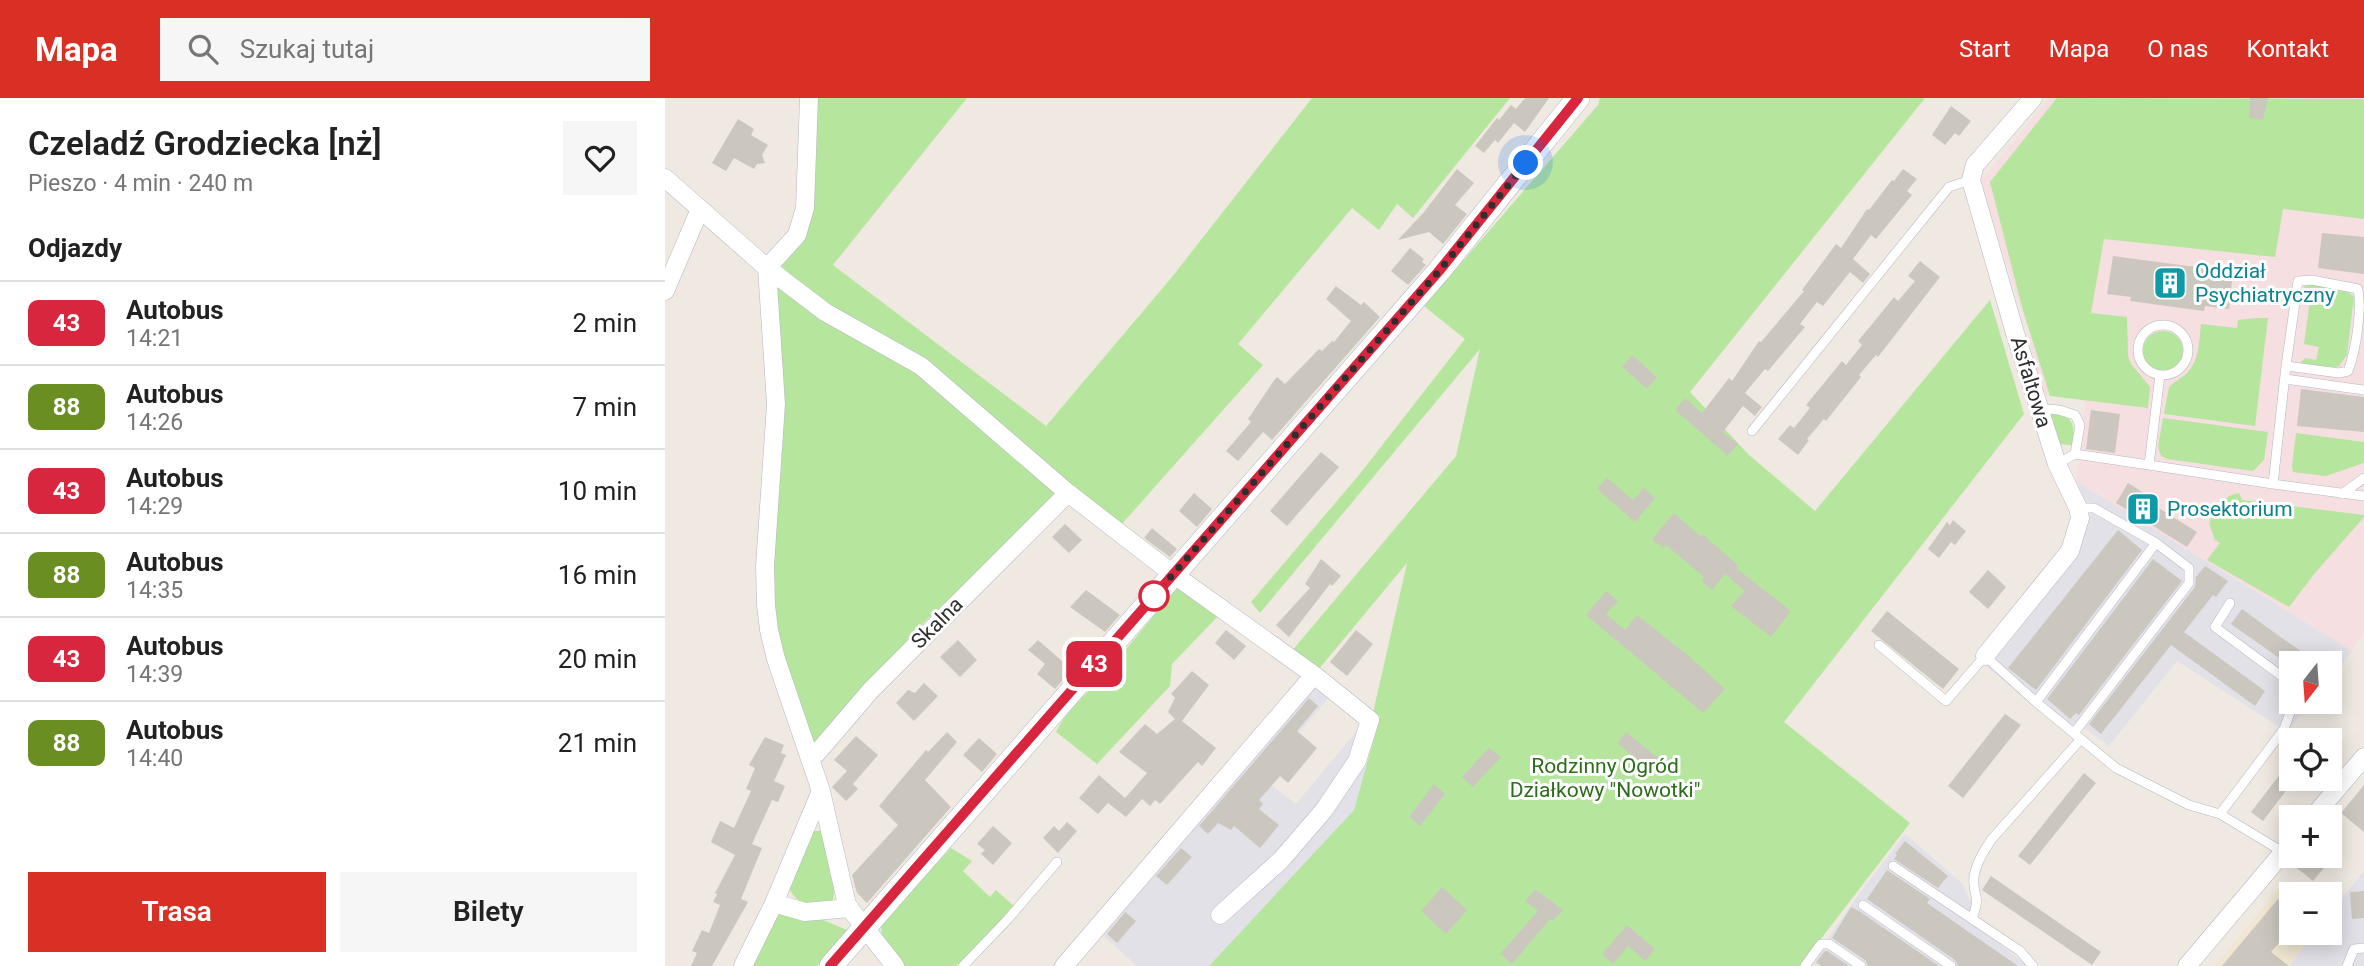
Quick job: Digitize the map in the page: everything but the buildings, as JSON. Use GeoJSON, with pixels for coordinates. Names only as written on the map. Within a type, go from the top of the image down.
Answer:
{"type":"FeatureCollection","features":[{"type":"Feature","properties":{"kind":"street"},"geometry":{"type":"LineString","coordinates":[[809,98],[805,208],[797,235],[767,268],[776,404],[765,566],[766,605],[776,659],[821,791],[847,905],[895,966]]}},
{"type":"Feature","properties":{"kind":"street"},"geometry":{"type":"LineString","coordinates":[[831,966],[1439,271],[1578,98]]}},
{"type":"Feature","properties":{"kind":"street"},"geometry":{"type":"LineString","coordinates":[[1971,180],[1975,165],[2033,98]]}},
{"type":"Feature","properties":{"kind":"street"},"geometry":{"type":"LineString","coordinates":[[665,178],[767,268],[825,312],[921,366],[1068,493],[1173,574],[1314,675],[1370,720],[1357,761],[1324,810],[1281,860],[1220,915]]}},
{"type":"Feature","properties":{"kind":"street","name":"Asfaltowa"},"geometry":{"type":"LineString","coordinates":[[1971,180],[2057,464],[2078,508]]}},
{"type":"Feature","properties":{"kind":"street"},"geometry":{"type":"LineString","coordinates":[[665,291],[700,209]]}},
{"type":"Feature","properties":{"kind":"street","name":"Skalna"},"geometry":{"type":"LineString","coordinates":[[810,755],[817,753],[871,690],[1068,493]]}},
{"type":"Feature","properties":{"kind":"street"},"geometry":{"type":"LineString","coordinates":[[1985,656],[2070,551],[2080,518],[2078,508]]}},
{"type":"Feature","properties":{"kind":"street"},"geometry":{"type":"LineString","coordinates":[[1064,966],[1314,675]]}},
{"type":"Feature","properties":{"kind":"street"},"geometry":{"type":"LineString","coordinates":[[2323,805],[2364,757]]}},
{"type":"Feature","properties":{"kind":"street"},"geometry":{"type":"LineString","coordinates":[[743,966],[774,903],[821,791]]}},
{"type":"Feature","properties":{"kind":"street"},"geometry":{"type":"LineString","coordinates":[[2187,966],[2279,857]]}},
{"type":"Feature","properties":{"kind":"street"},"geometry":{"type":"LineString","coordinates":[[774,903],[805,912],[850,908]]}},
{"type":"Feature","properties":{"kind":"lane"},"geometry":{"type":"LineString","coordinates":[[1752,431],[1949,187],[1971,180]]}},
{"type":"Feature","properties":{"kind":"lane"},"geometry":{"type":"LineString","coordinates":[[2273,484],[2285,366],[2298,281],[2312,280],[2358,289],[2360,300],[2352,361],[2348,371],[2339,373],[2285,366]]}},
{"type":"Feature","properties":{"kind":"lane"},"geometry":{"type":"LineString","coordinates":[[2159,324],[2167,324],[2181,331],[2189,345],[2189,353],[2176,372],[2160,375],[2146,368],[2141,362],[2138,346],[2145,332],[2159,324]]}},
{"type":"Feature","properties":{"kind":"lane"},"geometry":{"type":"LineString","coordinates":[[2149,465],[2160,375]]}},
{"type":"Feature","properties":{"kind":"lane"},"geometry":{"type":"LineString","coordinates":[[2285,379],[2364,390]]}},
{"type":"Feature","properties":{"kind":"lane"},"geometry":{"type":"LineString","coordinates":[[2040,411],[2060,410],[2075,415],[2080,425],[2075,454]]}},
{"type":"Feature","properties":{"kind":"lane"},"geometry":{"type":"LineString","coordinates":[[2057,464],[2075,454],[2364,496]]}},
{"type":"Feature","properties":{"kind":"lane"},"geometry":{"type":"LineString","coordinates":[[2343,494],[2364,478]]}},
{"type":"Feature","properties":{"kind":"lane"},"geometry":{"type":"LineString","coordinates":[[1972,918],[1978,903],[1974,880],[1979,859],[1991,839],[2077,736],[2189,583],[2189,568],[2156,543],[2094,508],[2078,508]]}},
{"type":"Feature","properties":{"kind":"lane"},"geometry":{"type":"LineString","coordinates":[[2036,702],[2156,543]]}},
{"type":"Feature","properties":{"kind":"lane"},"geometry":{"type":"LineString","coordinates":[[2230,603],[2215,627],[2279,674]]}},
{"type":"Feature","properties":{"kind":"lane"},"geometry":{"type":"LineString","coordinates":[[1879,645],[1946,701],[1985,656],[2116,768],[2189,805],[2220,814],[2279,844]]}},
{"type":"Feature","properties":{"kind":"lane"},"geometry":{"type":"LineString","coordinates":[[2220,814],[2284,729],[2290,714]]}},
{"type":"Feature","properties":{"kind":"lane"},"geometry":{"type":"LineString","coordinates":[[963,966],[1057,862]]}},
{"type":"Feature","properties":{"kind":"lane"},"geometry":{"type":"LineString","coordinates":[[1893,866],[2020,951],[2033,966]]}},
{"type":"Feature","properties":{"kind":"lane"},"geometry":{"type":"LineString","coordinates":[[1863,905],[1951,966]]}},
{"type":"Feature","properties":{"kind":"lane"},"geometry":{"type":"LineString","coordinates":[[1805,966],[1821,944],[1829,944],[1861,966]]}},
{"type":"Feature","properties":{"kind":"lane"},"geometry":{"type":"LineString","coordinates":[[2347,966],[2354,948],[2364,948]]}},
{"type":"Feature","properties":{"kind":"shaded area"},"geometry":{"type":"Polygon","coordinates":[[[2049,98],[2364,98],[2364,632],[2352,651],[2076,481],[2086,402],[2064,396],[2045,395],[2038,381],[2029,333],[1980,182],[2049,98]]]}},
{"type":"Feature","properties":{"kind":"shaded area"},"geometry":{"type":"Polygon","coordinates":[[[2076,481],[2352,651],[2342,664],[2342,651],[2279,651],[2279,714],[2301,714],[2290,728],[2281,728],[2177,661],[2109,746],[2086,729],[2067,732],[1975,657],[2065,546],[2073,523],[2076,481]]]}},
{"type":"Feature","properties":{"kind":"shaded area"},"geometry":{"type":"Polygon","coordinates":[[[1314,682],[1331,695],[1261,777],[1296,804],[1364,722],[1377,733],[1354,810],[1209,966],[1137,966],[1100,933],[1314,682]]]}},
{"type":"Feature","properties":{"kind":"shaded area"},"geometry":{"type":"Polygon","coordinates":[[[1905,834],[1962,883],[1985,933],[2028,966],[1809,965],[1905,834]]]}},
{"type":"Feature","properties":{"kind":"shaded area"},"geometry":{"type":"Polygon","coordinates":[[[2364,871],[2364,966],[2289,966],[2306,945],[2342,945],[2342,898],[2364,871]]]}},
{"type":"Feature","properties":{"kind":"shaded area"},"geometry":{"type":"Polygon","coordinates":[[[2279,890],[2279,945],[2306,945],[2289,966],[2215,966],[2279,890]]]}},
{"type":"Feature","properties":{"kind":"green space"},"geometry":{"type":"Polygon","coordinates":[[[814,98],[967,98],[833,265],[1046,426],[1172,277],[1312,98],[1510,98],[1413,218],[1397,204],[1379,230],[1352,208],[1238,344],[1263,365],[1121,525],[951,385],[829,308],[780,265],[803,237],[811,217],[814,98]]]}},
{"type":"Feature","properties":{"kind":"green space","name":"Rodzinny Ogród Działkowy \"Nowotki\""},"geometry":{"type":"Polygon","coordinates":[[[1600,98],[1925,98],[1690,392],[1749,455],[1815,511],[1990,300],[2024,414],[1784,722],[1910,823],[1800,966],[1209,966],[1354,810],[1380,717],[1373,713],[1407,563],[1318,670],[1291,652],[1456,456],[1480,349],[1260,613],[1251,602],[1359,475],[1465,339],[1424,306],[1598,105],[1600,98]]]}},
{"type":"Feature","properties":{"kind":"green space"},"geometry":{"type":"Polygon","coordinates":[[[2057,98],[2364,99],[2364,219],[2283,209],[2275,257],[2104,239],[2091,313],[2127,317],[2128,356],[2131,364],[2150,387],[2148,408],[2050,396],[2022,307],[1990,182],[2057,98]]]}},
{"type":"Feature","properties":{"kind":"green space"},"geometry":{"type":"Polygon","coordinates":[[[777,281],[913,370],[1060,494],[920,626],[863,689],[814,756],[773,623],[777,281]]]}},
{"type":"Feature","properties":{"kind":"green space"},"geometry":{"type":"Polygon","coordinates":[[[2316,284],[2345,289],[2354,297],[2347,355],[2339,366],[2331,368],[2300,363],[2305,358],[2316,360],[2319,347],[2304,344],[2311,292],[2302,290],[2305,286],[2316,284]]]}},
{"type":"Feature","properties":{"kind":"green space"},"geometry":{"type":"Polygon","coordinates":[[[2268,318],[2255,426],[2164,414],[2169,387],[2187,373],[2194,362],[2201,324],[2237,328],[2238,320],[2268,318]]]}},
{"type":"Feature","properties":{"kind":"green space"},"geometry":{"type":"Polygon","coordinates":[[[2163,331],[2177,337],[2183,351],[2177,365],[2163,371],[2149,365],[2143,351],[2149,337],[2163,331]]]}},
{"type":"Feature","properties":{"kind":"green space"},"geometry":{"type":"Polygon","coordinates":[[[2051,414],[2064,416],[2071,422],[2072,445],[2058,444],[2048,418],[2051,414]]]}},
{"type":"Feature","properties":{"kind":"green space"},"geometry":{"type":"Polygon","coordinates":[[[2163,418],[2268,432],[2264,460],[2253,471],[2167,459],[2161,456],[2158,447],[2163,418]]]}},
{"type":"Feature","properties":{"kind":"green space"},"geometry":{"type":"Polygon","coordinates":[[[2296,433],[2364,442],[2364,463],[2326,476],[2293,472],[2296,433]]]}},
{"type":"Feature","properties":{"kind":"green space"},"geometry":{"type":"Polygon","coordinates":[[[2239,493],[2242,500],[2364,517],[2289,607],[2207,560],[2220,543],[2215,540],[2209,523],[2211,518],[2224,500],[2239,493]]]}},
{"type":"Feature","properties":{"kind":"green space"},"geometry":{"type":"Polygon","coordinates":[[[1180,585],[1221,613],[1172,664],[1170,686],[1097,764],[1056,732],[1074,707],[1110,669],[1180,585]]]}},
{"type":"Feature","properties":{"kind":"green space"},"geometry":{"type":"Polygon","coordinates":[[[813,831],[822,831],[835,883],[833,900],[813,905],[802,903],[789,888],[813,831]]]}},
{"type":"Feature","properties":{"kind":"green space"},"geometry":{"type":"Polygon","coordinates":[[[951,848],[972,861],[963,871],[990,897],[996,890],[1015,907],[956,966],[903,966],[882,937],[881,923],[951,848]]]}},
{"type":"Feature","properties":{"kind":"green space"},"geometry":{"type":"Polygon","coordinates":[[[781,911],[816,917],[847,930],[817,966],[748,966],[772,918],[781,911]]]}},
{"type":"Feature","properties":{"kind":"bus line","name":"43"},"geometry":{"type":"LineString","coordinates":[[830,966],[1439,271],[1578,98]]}},
{"type":"Feature","properties":{"kind":"place","name":"Oddział Psychiatryczny"},"geometry":{"type":"Point","coordinates":[2170,283]}},
{"type":"Feature","properties":{"kind":"place","name":"Prosektorium"},"geometry":{"type":"Point","coordinates":[2143,509]}},
{"type":"Feature","properties":{"kind":"route"},"geometry":{"type":"LineString","coordinates":[[1154,596],[1439,271],[1526,163]]}}]}
